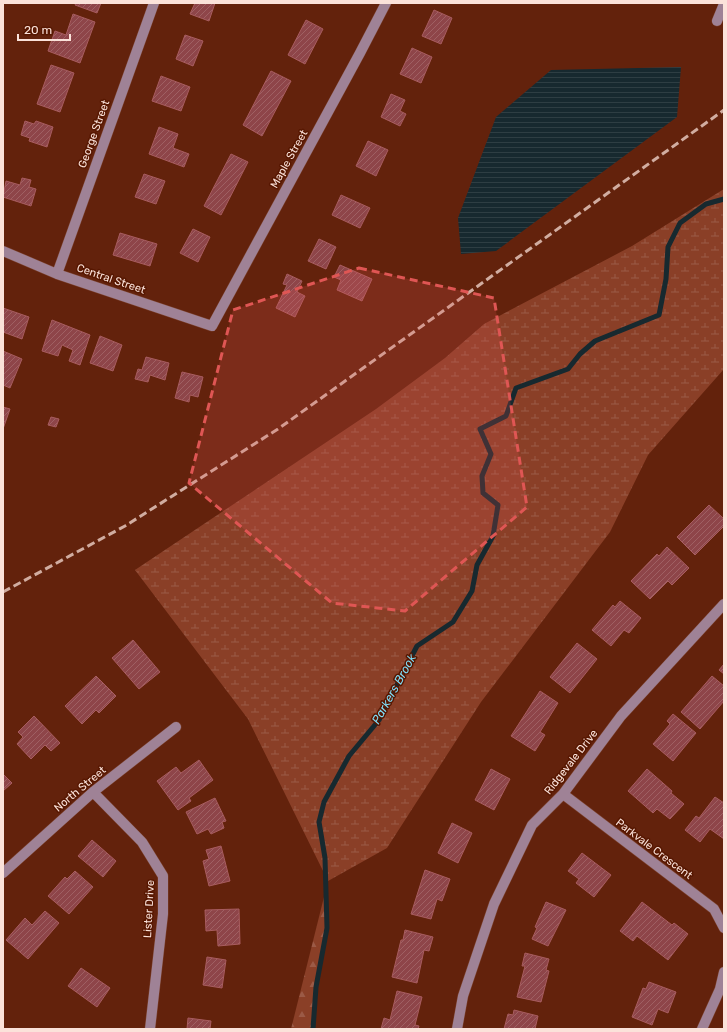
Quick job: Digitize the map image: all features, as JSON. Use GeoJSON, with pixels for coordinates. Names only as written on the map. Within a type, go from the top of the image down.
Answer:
{"type":"FeatureCollection","features":[{"type":"Feature","properties":{"kind":"street","name":"George Street"},"geometry":{"type":"LineString","coordinates":[[57,274],[154,3]]}},
{"type":"Feature","properties":{"kind":"street","name":"Maple Street"},"geometry":{"type":"LineString","coordinates":[[212,326],[386,3]]}},
{"type":"Feature","properties":{"kind":"street"},"geometry":{"type":"LineString","coordinates":[[717,21],[724,4]]}},
{"type":"Feature","properties":{"kind":"street","name":"Central Street"},"geometry":{"type":"LineString","coordinates":[[3,251],[57,274],[212,326]]}},
{"type":"Feature","properties":{"kind":"street","name":"Ridgevale Drive"},"geometry":{"type":"LineString","coordinates":[[457,1029],[464,996],[494,904],[532,825],[563,794],[621,716],[724,604]]}},
{"type":"Feature","properties":{"kind":"street","name":"North Street"},"geometry":{"type":"LineString","coordinates":[[3,873],[93,792],[176,727]]}},
{"type":"Feature","properties":{"kind":"street","name":"Lister Drive"},"geometry":{"type":"LineString","coordinates":[[93,792],[142,842],[163,876],[163,914],[150,1029]]}},
{"type":"Feature","properties":{"kind":"street","name":"Parkvale Crescent"},"geometry":{"type":"LineString","coordinates":[[563,794],[714,909],[724,928]]}},
{"type":"Feature","properties":{"kind":"street"},"geometry":{"type":"LineString","coordinates":[[702,1029],[720,989],[724,972]]}},
{"type":"Feature","properties":{"kind":"highlighted area"},"geometry":{"type":"Polygon","coordinates":[[[359,268],[494,298],[527,507],[405,611],[332,603],[189,483],[233,310],[359,268]]]}},
{"type":"Feature","properties":{"kind":"green space"},"geometry":{"type":"Polygon","coordinates":[[[724,189],[724,369],[648,455],[610,532],[481,702],[387,848],[328,881],[248,719],[135,570],[376,409],[445,358],[484,324],[632,246],[724,189]]]}},
{"type":"Feature","properties":{"kind":"green space"},"geometry":{"type":"Polygon","coordinates":[[[328,881],[327,928],[316,987],[313,1029],[291,1029],[328,881]]]}},
{"type":"Feature","properties":{"kind":"water"},"geometry":{"type":"Polygon","coordinates":[[[681,67],[677,117],[496,251],[461,254],[458,218],[496,117],[551,70],[681,67]]]}},
{"type":"Feature","properties":{"kind":"building"},"geometry":{"type":"Polygon","coordinates":[[[76,3],[101,3],[97,13],[75,5],[76,3]]]}},
{"type":"Feature","properties":{"kind":"building"},"geometry":{"type":"Polygon","coordinates":[[[195,3],[215,3],[209,21],[190,14],[195,3]]]}},
{"type":"Feature","properties":{"kind":"building"},"geometry":{"type":"Polygon","coordinates":[[[434,10],[452,18],[441,44],[422,36],[434,10]]]}},
{"type":"Feature","properties":{"kind":"building"},"geometry":{"type":"Polygon","coordinates":[[[73,14],[95,22],[80,63],[48,51],[55,31],[66,35],[73,14]]]}},
{"type":"Feature","properties":{"kind":"building"},"geometry":{"type":"Polygon","coordinates":[[[306,20],[323,29],[305,64],[288,55],[306,20]]]}},
{"type":"Feature","properties":{"kind":"building"},"geometry":{"type":"Polygon","coordinates":[[[185,35],[203,41],[193,66],[176,59],[185,35]]]}},
{"type":"Feature","properties":{"kind":"building"},"geometry":{"type":"Polygon","coordinates":[[[412,48],[432,57],[421,83],[400,74],[412,48]]]}},
{"type":"Feature","properties":{"kind":"building"},"geometry":{"type":"Polygon","coordinates":[[[51,65],[74,73],[60,112],[37,104],[51,65]]]}},
{"type":"Feature","properties":{"kind":"building"},"geometry":{"type":"Polygon","coordinates":[[[271,71],[291,81],[262,136],[243,125],[271,71]]]}},
{"type":"Feature","properties":{"kind":"building"},"geometry":{"type":"Polygon","coordinates":[[[161,76],[190,87],[181,111],[152,101],[161,76]]]}},
{"type":"Feature","properties":{"kind":"building"},"geometry":{"type":"Polygon","coordinates":[[[391,94],[405,100],[400,111],[406,114],[400,126],[381,117],[391,94]]]}},
{"type":"Feature","properties":{"kind":"building"},"geometry":{"type":"Polygon","coordinates":[[[25,121],[34,124],[36,121],[53,127],[47,147],[29,141],[30,138],[21,135],[25,121]]]}},
{"type":"Feature","properties":{"kind":"building"},"geometry":{"type":"Polygon","coordinates":[[[159,127],[178,134],[173,148],[189,154],[184,167],[149,154],[159,127]]]}},
{"type":"Feature","properties":{"kind":"building"},"geometry":{"type":"Polygon","coordinates":[[[368,141],[388,150],[376,176],[356,166],[368,141]]]}},
{"type":"Feature","properties":{"kind":"building"},"geometry":{"type":"Polygon","coordinates":[[[231,154],[248,162],[221,215],[204,206],[231,154]]]}},
{"type":"Feature","properties":{"kind":"building"},"geometry":{"type":"Polygon","coordinates":[[[144,174],[165,181],[156,204],[135,197],[144,174]]]}},
{"type":"Feature","properties":{"kind":"building"},"geometry":{"type":"Polygon","coordinates":[[[22,178],[31,180],[29,187],[36,189],[31,206],[3,197],[6,181],[20,185],[22,178]]]}},
{"type":"Feature","properties":{"kind":"building"},"geometry":{"type":"Polygon","coordinates":[[[341,195],[370,208],[360,228],[332,215],[341,195]]]}},
{"type":"Feature","properties":{"kind":"building"},"geometry":{"type":"Polygon","coordinates":[[[193,229],[210,237],[198,262],[180,253],[193,229]]]}},
{"type":"Feature","properties":{"kind":"building"},"geometry":{"type":"Polygon","coordinates":[[[120,233],[157,244],[150,266],[113,255],[120,233]]]}},
{"type":"Feature","properties":{"kind":"building"},"geometry":{"type":"Polygon","coordinates":[[[319,239],[336,247],[326,269],[308,261],[319,239]]]}},
{"type":"Feature","properties":{"kind":"building"},"geometry":{"type":"Polygon","coordinates":[[[340,265],[372,279],[362,301],[337,290],[341,280],[334,277],[340,265]]]}},
{"type":"Feature","properties":{"kind":"building"},"geometry":{"type":"Polygon","coordinates":[[[287,274],[302,281],[297,292],[305,296],[295,317],[276,308],[287,285],[283,284],[287,274]]]}},
{"type":"Feature","properties":{"kind":"building"},"geometry":{"type":"Polygon","coordinates":[[[3,308],[29,317],[22,339],[3,332],[3,308]]]}},
{"type":"Feature","properties":{"kind":"building"},"geometry":{"type":"Polygon","coordinates":[[[52,320],[90,335],[80,365],[69,361],[73,350],[62,345],[58,356],[42,351],[52,320]]]}},
{"type":"Feature","properties":{"kind":"building"},"geometry":{"type":"Polygon","coordinates":[[[100,336],[122,345],[113,371],[90,363],[100,336]]]}},
{"type":"Feature","properties":{"kind":"building"},"geometry":{"type":"Polygon","coordinates":[[[3,351],[22,359],[10,388],[3,385],[3,351]]]}},
{"type":"Feature","properties":{"kind":"building"},"geometry":{"type":"Polygon","coordinates":[[[146,357],[169,363],[165,380],[150,375],[148,382],[135,379],[138,369],[142,370],[146,357]]]}},
{"type":"Feature","properties":{"kind":"building"},"geometry":{"type":"Polygon","coordinates":[[[182,372],[203,377],[198,397],[190,395],[189,402],[175,398],[182,372]]]}},
{"type":"Feature","properties":{"kind":"building"},"geometry":{"type":"Polygon","coordinates":[[[3,407],[10,409],[3,429],[3,407]]]}},
{"type":"Feature","properties":{"kind":"building"},"geometry":{"type":"Polygon","coordinates":[[[51,417],[59,419],[56,427],[48,425],[51,417]]]}},
{"type":"Feature","properties":{"kind":"building"},"geometry":{"type":"Polygon","coordinates":[[[709,505],[724,519],[724,526],[695,555],[677,537],[709,505]]]}},
{"type":"Feature","properties":{"kind":"building"},"geometry":{"type":"Polygon","coordinates":[[[667,547],[689,568],[672,585],[668,581],[650,599],[631,581],[657,554],[659,556],[667,547]]]}},
{"type":"Feature","properties":{"kind":"building"},"geometry":{"type":"Polygon","coordinates":[[[620,601],[641,618],[629,633],[624,630],[611,646],[592,630],[613,605],[615,607],[620,601]]]}},
{"type":"Feature","properties":{"kind":"building"},"geometry":{"type":"Polygon","coordinates":[[[133,640],[160,672],[139,689],[112,658],[133,640]]]}},
{"type":"Feature","properties":{"kind":"building"},"geometry":{"type":"Polygon","coordinates":[[[577,643],[597,659],[570,693],[550,677],[577,643]]]}},
{"type":"Feature","properties":{"kind":"building"},"geometry":{"type":"Polygon","coordinates":[[[724,664],[724,674],[719,670],[724,664]]]}},
{"type":"Feature","properties":{"kind":"building"},"geometry":{"type":"Polygon","coordinates":[[[96,676],[116,696],[99,713],[96,710],[82,724],[65,706],[96,676]]]}},
{"type":"Feature","properties":{"kind":"building"},"geometry":{"type":"Polygon","coordinates":[[[712,676],[724,686],[724,701],[700,729],[681,712],[712,676]]]}},
{"type":"Feature","properties":{"kind":"building"},"geometry":{"type":"Polygon","coordinates":[[[540,691],[558,703],[540,732],[545,735],[535,751],[511,736],[540,691]]]}},
{"type":"Feature","properties":{"kind":"building"},"geometry":{"type":"Polygon","coordinates":[[[673,714],[696,733],[673,761],[653,744],[670,724],[667,721],[673,714]]]}},
{"type":"Feature","properties":{"kind":"building"},"geometry":{"type":"Polygon","coordinates":[[[34,716],[60,743],[51,751],[45,745],[31,759],[17,744],[23,737],[18,732],[34,716]]]}},
{"type":"Feature","properties":{"kind":"building"},"geometry":{"type":"Polygon","coordinates":[[[199,760],[213,780],[189,798],[191,801],[178,810],[157,781],[176,767],[181,773],[199,760]]]}},
{"type":"Feature","properties":{"kind":"building"},"geometry":{"type":"Polygon","coordinates":[[[491,769],[510,779],[494,810],[475,800],[491,769]]]}},
{"type":"Feature","properties":{"kind":"building"},"geometry":{"type":"Polygon","coordinates":[[[647,769],[684,804],[670,819],[657,809],[653,813],[628,791],[647,769]]]}},
{"type":"Feature","properties":{"kind":"building"},"geometry":{"type":"Polygon","coordinates":[[[3,774],[12,783],[3,791],[3,774]]]}},
{"type":"Feature","properties":{"kind":"building"},"geometry":{"type":"Polygon","coordinates":[[[715,797],[724,803],[724,839],[710,829],[700,842],[685,830],[696,816],[699,818],[715,797]]]}},
{"type":"Feature","properties":{"kind":"building"},"geometry":{"type":"Polygon","coordinates":[[[215,798],[226,821],[222,822],[224,828],[211,834],[208,829],[197,834],[186,812],[215,798]]]}},
{"type":"Feature","properties":{"kind":"building"},"geometry":{"type":"Polygon","coordinates":[[[452,823],[472,833],[458,863],[438,853],[452,823]]]}},
{"type":"Feature","properties":{"kind":"building"},"geometry":{"type":"Polygon","coordinates":[[[92,840],[116,861],[103,877],[78,856],[92,840]]]}},
{"type":"Feature","properties":{"kind":"building"},"geometry":{"type":"Polygon","coordinates":[[[221,846],[230,881],[209,886],[203,861],[209,859],[206,850],[221,846]]]}},
{"type":"Feature","properties":{"kind":"building"},"geometry":{"type":"Polygon","coordinates":[[[582,853],[611,875],[594,897],[576,883],[579,879],[568,871],[582,853]]]}},
{"type":"Feature","properties":{"kind":"building"},"geometry":{"type":"Polygon","coordinates":[[[425,870],[450,879],[442,901],[437,899],[431,919],[411,914],[425,870]]]}},
{"type":"Feature","properties":{"kind":"building"},"geometry":{"type":"Polygon","coordinates":[[[75,871],[93,887],[69,914],[48,896],[65,877],[67,879],[75,871]]]}},
{"type":"Feature","properties":{"kind":"building"},"geometry":{"type":"Polygon","coordinates":[[[546,902],[566,910],[548,946],[532,939],[537,928],[535,927],[546,902]]]}},
{"type":"Feature","properties":{"kind":"building"},"geometry":{"type":"Polygon","coordinates":[[[642,902],[672,925],[674,923],[688,934],[668,960],[637,936],[633,941],[620,931],[642,902]]]}},
{"type":"Feature","properties":{"kind":"building"},"geometry":{"type":"Polygon","coordinates":[[[239,909],[240,944],[218,946],[217,930],[206,931],[205,910],[239,909]]]}},
{"type":"Feature","properties":{"kind":"building"},"geometry":{"type":"Polygon","coordinates":[[[45,911],[59,923],[28,959],[6,940],[25,918],[32,925],[45,911]]]}},
{"type":"Feature","properties":{"kind":"building"},"geometry":{"type":"Polygon","coordinates":[[[405,930],[433,937],[429,951],[424,950],[417,983],[392,977],[405,930]]]}},
{"type":"Feature","properties":{"kind":"building"},"geometry":{"type":"Polygon","coordinates":[[[525,953],[549,959],[546,970],[549,971],[541,1002],[517,997],[525,966],[522,966],[525,953]]]}},
{"type":"Feature","properties":{"kind":"building"},"geometry":{"type":"Polygon","coordinates":[[[207,957],[226,960],[222,988],[203,985],[207,957]]]}},
{"type":"Feature","properties":{"kind":"building"},"geometry":{"type":"Polygon","coordinates":[[[81,968],[110,988],[97,1007],[68,986],[81,968]]]}},
{"type":"Feature","properties":{"kind":"building"},"geometry":{"type":"Polygon","coordinates":[[[649,982],[676,992],[668,1013],[658,1009],[652,1025],[632,1017],[643,988],[646,989],[649,982]]]}},
{"type":"Feature","properties":{"kind":"building"},"geometry":{"type":"Polygon","coordinates":[[[397,991],[422,997],[415,1025],[419,1026],[418,1029],[381,1029],[384,1018],[390,1020],[397,991]]]}},
{"type":"Feature","properties":{"kind":"building"},"geometry":{"type":"Polygon","coordinates":[[[514,1010],[538,1016],[535,1029],[504,1029],[508,1014],[513,1015],[514,1010]]]}},
{"type":"Feature","properties":{"kind":"building"},"geometry":{"type":"Polygon","coordinates":[[[188,1018],[211,1021],[210,1029],[187,1029],[188,1018]]]}},
{"type":"Feature","properties":{"kind":"waterway","name":"Parkers Brook"},"geometry":{"type":"LineString","coordinates":[[313,1029],[316,987],[327,928],[325,858],[319,822],[324,802],[349,756],[379,720],[417,646],[453,622],[472,591],[477,565],[493,536],[498,505],[483,493],[482,476],[491,454],[480,429],[506,416],[516,388],[568,369],[580,354],[595,341],[659,315],[666,279],[668,247],[680,223],[706,204],[724,199]]}},
{"type":"Feature","properties":{"kind":"railway"},"geometry":{"type":"LineString","coordinates":[[3,592],[125,526],[278,429],[724,110]]}}]}
